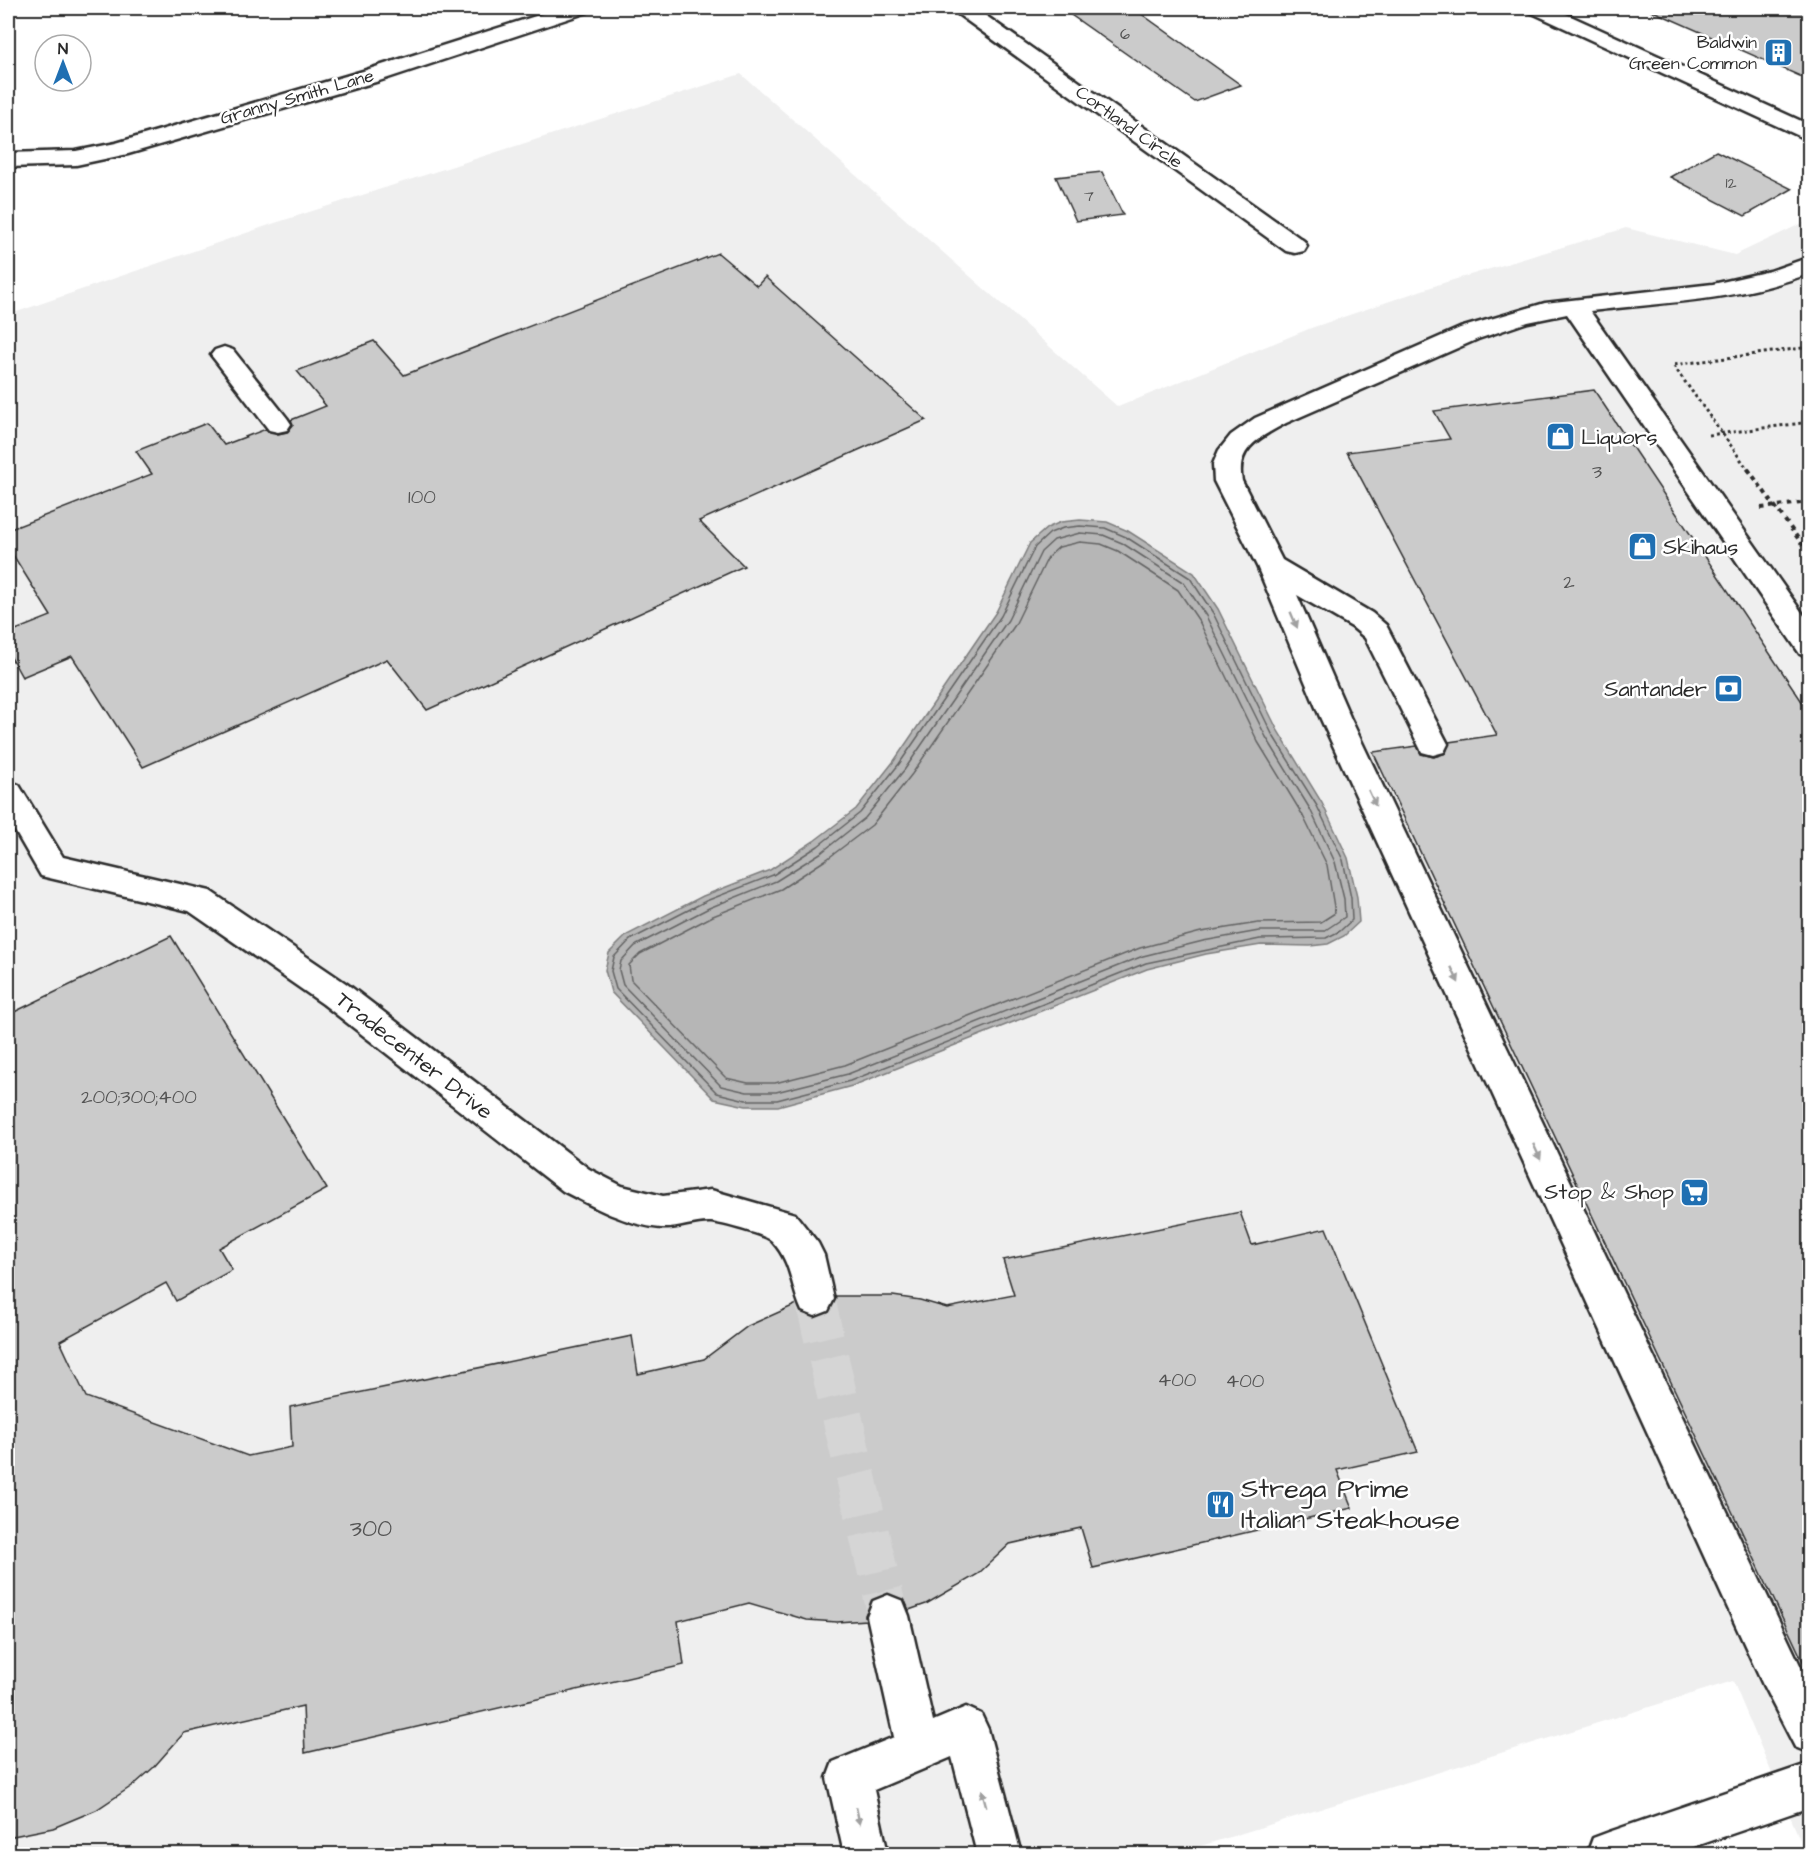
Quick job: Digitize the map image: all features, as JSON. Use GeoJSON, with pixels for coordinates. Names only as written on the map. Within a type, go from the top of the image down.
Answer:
{"type":"FeatureCollection","features":[{"type":"Feature","properties":{"kind":"street","name":"Granny Smith Lane"},"geometry":{"type":"LineString","coordinates":[[8,160],[76,158],[111,151],[371,76],[581,8]]}},
{"type":"Feature","properties":{"kind":"street","name":"Cortland Circle"},"geometry":{"type":"LineString","coordinates":[[962,8],[1296,246]]}},
{"type":"Feature","properties":{"kind":"street"},"geometry":{"type":"LineString","coordinates":[[1538,8],[1809,134]]}},
{"type":"Feature","properties":{"kind":"street"},"geometry":{"type":"LineString","coordinates":[[1809,264],[1783,274],[1736,286],[1574,306],[1521,316],[1471,333],[1287,414],[1254,431],[1239,441],[1227,457],[1226,471],[1228,482],[1271,566],[1335,717],[1809,1732]]}},
{"type":"Feature","properties":{"kind":"street"},"geometry":{"type":"LineString","coordinates":[[1574,306],[1809,647]]}},
{"type":"Feature","properties":{"kind":"street"},"geometry":{"type":"LineString","coordinates":[[224,355],[278,424]]}},
{"type":"Feature","properties":{"kind":"street"},"geometry":{"type":"LineString","coordinates":[[1271,566],[1359,619],[1376,632],[1433,744]]}},
{"type":"Feature","properties":{"kind":"street","name":"Tradecenter Drive"},"geometry":{"type":"LineString","coordinates":[[8,793],[52,867],[198,900],[335,994],[576,1180],[610,1198],[663,1212],[711,1206],[782,1225],[805,1255],[816,1299]]}},
{"type":"Feature","properties":{"kind":"street"},"geometry":{"type":"LineString","coordinates":[[888,1616],[918,1748]]}},
{"type":"Feature","properties":{"kind":"street"},"geometry":{"type":"LineString","coordinates":[[866,1854],[849,1778],[966,1729],[999,1854]]}},
{"type":"Feature","properties":{"kind":"street"},"geometry":{"type":"LineString","coordinates":[[1609,1854],[1803,1788]]}},
{"type":"Feature","properties":{"kind":"path"},"geometry":{"type":"LineString","coordinates":[[1809,347],[1673,364],[1809,555]]}},
{"type":"Feature","properties":{"kind":"path"},"geometry":{"type":"LineString","coordinates":[[1702,436],[1809,422]]}},
{"type":"Feature","properties":{"kind":"path"},"geometry":{"type":"LineString","coordinates":[[1754,509],[1809,501]]}},
{"type":"Feature","properties":{"kind":"shaded area"},"geometry":{"type":"Polygon","coordinates":[[[741,74],[1118,407],[1311,328],[1440,284],[1626,228],[1735,255],[1809,220],[1809,1854],[1806,1854],[1733,1681],[1175,1854],[8,1854],[8,315],[275,223],[741,74]]]}},
{"type":"Feature","properties":{"kind":"water"},"geometry":{"type":"Polygon","coordinates":[[[1080,520],[1107,522],[1128,531],[1194,573],[1218,609],[1278,731],[1322,803],[1348,858],[1357,897],[1359,922],[1344,936],[1328,944],[1261,945],[1206,954],[1147,969],[852,1086],[778,1106],[746,1106],[714,1099],[611,992],[605,970],[609,953],[627,935],[703,896],[770,870],[814,841],[856,809],[894,761],[996,612],[1030,543],[1047,528],[1061,522],[1080,520]]]}},
{"type":"Feature","properties":{"kind":"building"},"geometry":{"type":"Polygon","coordinates":[[[1061,8],[1133,8],[1241,85],[1195,102],[1061,8]]]}},
{"type":"Feature","properties":{"kind":"building","name":"Baldwin Green Common"},"geometry":{"type":"Polygon","coordinates":[[[1646,8],[1809,8],[1809,80],[1646,8]]]}},
{"type":"Feature","properties":{"kind":"building"},"geometry":{"type":"Polygon","coordinates":[[[1716,151],[1792,189],[1745,216],[1670,177],[1716,151]]]}},
{"type":"Feature","properties":{"kind":"building"},"geometry":{"type":"Polygon","coordinates":[[[1102,172],[1123,215],[1076,221],[1056,177],[1102,172]]]}},
{"type":"Feature","properties":{"kind":"building"},"geometry":{"type":"Polygon","coordinates":[[[718,253],[757,286],[765,277],[926,420],[699,521],[744,566],[427,710],[387,659],[143,767],[72,656],[22,677],[8,652],[8,633],[51,616],[8,547],[8,530],[152,474],[136,451],[207,423],[224,445],[266,429],[278,434],[287,432],[293,425],[291,420],[326,406],[297,371],[374,341],[404,375],[718,253]]]}},
{"type":"Feature","properties":{"kind":"building","name":"Stop & Shop"},"geometry":{"type":"Polygon","coordinates":[[[1594,390],[1809,712],[1809,1674],[1373,752],[1417,746],[1421,754],[1434,757],[1446,753],[1449,742],[1497,735],[1347,452],[1450,439],[1434,411],[1594,390]]]}},
{"type":"Feature","properties":{"kind":"building"},"geometry":{"type":"Polygon","coordinates":[[[171,936],[327,1189],[219,1248],[232,1270],[176,1301],[166,1283],[60,1341],[86,1397],[248,1456],[292,1447],[290,1407],[632,1336],[638,1374],[704,1359],[748,1326],[797,1304],[801,1313],[816,1318],[830,1312],[836,1296],[893,1296],[920,1300],[947,1308],[1014,1295],[1003,1260],[1240,1212],[1252,1245],[1326,1228],[1418,1452],[1337,1470],[1352,1508],[1093,1568],[1081,1528],[1010,1544],[978,1574],[926,1604],[909,1610],[904,1599],[889,1593],[872,1599],[865,1615],[866,1620],[837,1622],[807,1620],[749,1603],[678,1621],[684,1665],[305,1753],[303,1706],[184,1733],[153,1768],[135,1784],[96,1810],[53,1828],[8,1837],[8,1015],[171,936]]]}},
{"type":"Feature","properties":{"kind":"tunnel"},"geometry":{"type":"LineString","coordinates":[[815,1299],[888,1616]]}},
{"type":"Feature","properties":{"kind":"place","name":"Baldwin Green Common"},"geometry":{"type":"Point","coordinates":[1778,52]}},
{"type":"Feature","properties":{"kind":"place","name":"Liquors"},"geometry":{"type":"Point","coordinates":[1560,437]}},
{"type":"Feature","properties":{"kind":"place","name":"Skihaus"},"geometry":{"type":"Point","coordinates":[1642,547]}},
{"type":"Feature","properties":{"kind":"place","name":"Santander"},"geometry":{"type":"Point","coordinates":[1728,689]}},
{"type":"Feature","properties":{"kind":"place","name":"Stop & Shop"},"geometry":{"type":"Point","coordinates":[1695,1192]}},
{"type":"Feature","properties":{"kind":"place","name":"Strega Prime Italian Steakhouse"},"geometry":{"type":"Point","coordinates":[1220,1505]}}]}
